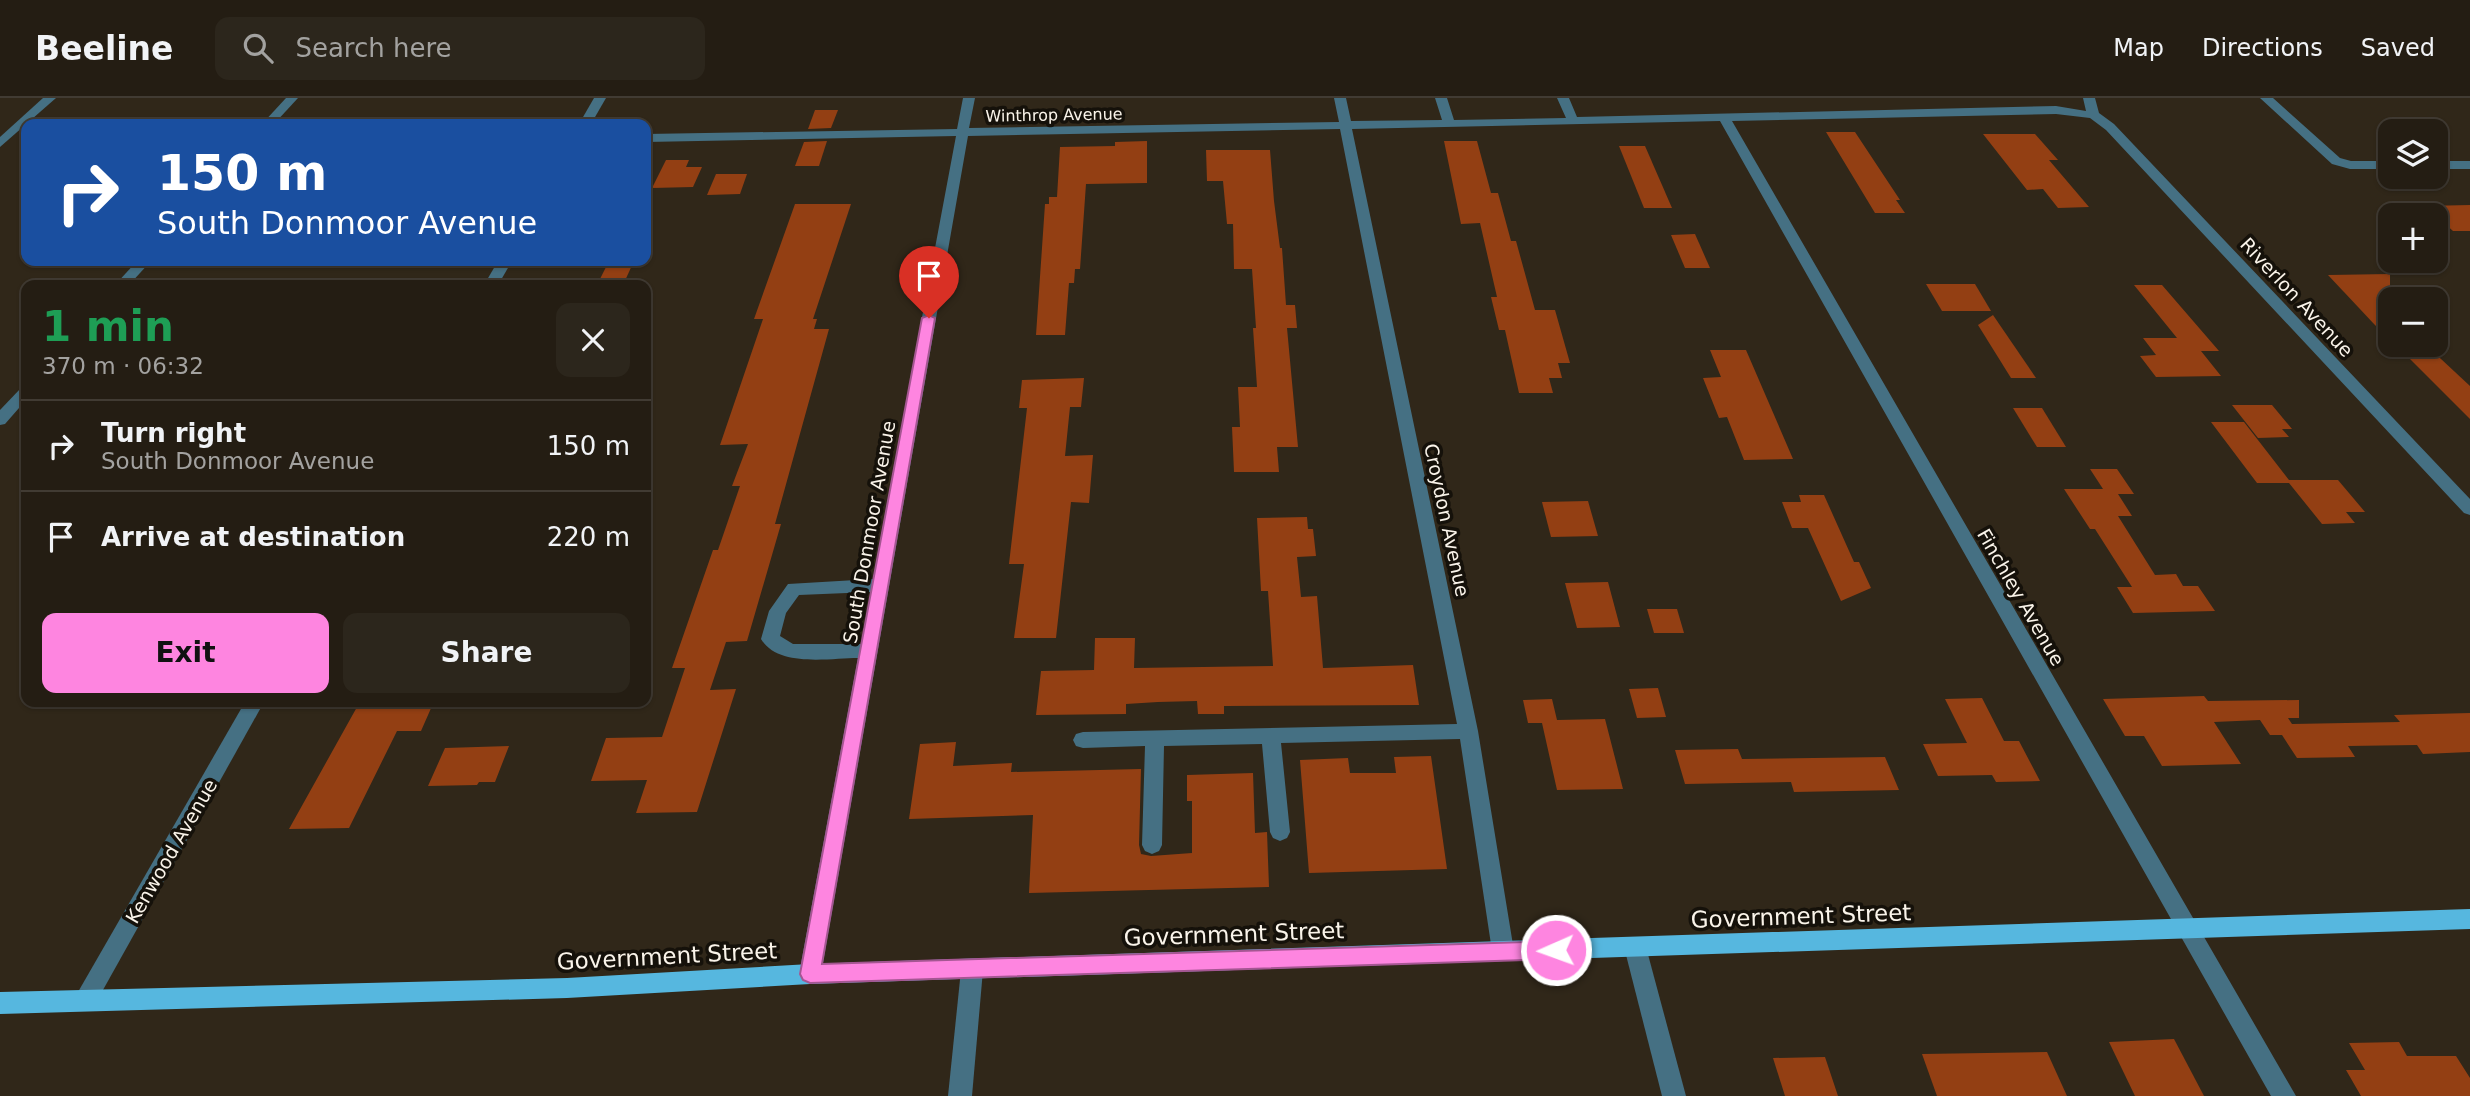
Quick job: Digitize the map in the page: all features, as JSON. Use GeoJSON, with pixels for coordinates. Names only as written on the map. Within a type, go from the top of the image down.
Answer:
{"type":"FeatureCollection","features":[{"type":"Feature","properties":{"kind":"main road","name":"Government Street"},"geometry":{"type":"LineString","coordinates":[[0,1003],[567,988],[810,974],[2470,919]]}},
{"type":"Feature","properties":{"kind":"street"},"geometry":{"type":"LineString","coordinates":[[27,119],[50,98]]}},
{"type":"Feature","properties":{"kind":"street"},"geometry":{"type":"LineString","coordinates":[[273,119],[292,98]]}},
{"type":"Feature","properties":{"kind":"street"},"geometry":{"type":"LineString","coordinates":[[588,119],[600,98]]}},
{"type":"Feature","properties":{"kind":"street","name":"South Donmoor Avenue"},"geometry":{"type":"LineString","coordinates":[[810,974],[969,98]]}},
{"type":"Feature","properties":{"kind":"street","name":"Croydon Avenue"},"geometry":{"type":"LineString","coordinates":[[1340,98],[1468,731],[1503,951]]}},
{"type":"Feature","properties":{"kind":"street"},"geometry":{"type":"LineString","coordinates":[[1441,98],[1449,124]]}},
{"type":"Feature","properties":{"kind":"street"},"geometry":{"type":"LineString","coordinates":[[1563,98],[1573,121]]}},
{"type":"Feature","properties":{"kind":"street"},"geometry":{"type":"LineString","coordinates":[[1840,98],[1852,114]]}},
{"type":"Feature","properties":{"kind":"street"},"geometry":{"type":"LineString","coordinates":[[2089,98],[2093,115]]}},
{"type":"Feature","properties":{"kind":"street"},"geometry":{"type":"LineString","coordinates":[[2266,98],[2336,160],[2350,165],[2378,165]]}},
{"type":"Feature","properties":{"kind":"street","name":"Winthrop Avenue"},"geometry":{"type":"LineString","coordinates":[[651,138],[2056,110],[2093,115]]}},
{"type":"Feature","properties":{"kind":"street","name":"Riverlon Avenue"},"geometry":{"type":"LineString","coordinates":[[2093,115],[2110,127],[2470,509]]}},
{"type":"Feature","properties":{"kind":"street","name":"Finchley Avenue"},"geometry":{"type":"LineString","coordinates":[[1724,117],[2284,1096]]}},
{"type":"Feature","properties":{"kind":"street"},"geometry":{"type":"LineString","coordinates":[[0,143],[21,124]]}},
{"type":"Feature","properties":{"kind":"street"},"geometry":{"type":"LineString","coordinates":[[2448,165],[2470,164]]}},
{"type":"Feature","properties":{"kind":"street"},"geometry":{"type":"LineString","coordinates":[[127,280],[139,266]]}},
{"type":"Feature","properties":{"kind":"street"},"geometry":{"type":"LineString","coordinates":[[0,420],[21,397]]}},
{"type":"Feature","properties":{"kind":"street"},"geometry":{"type":"LineString","coordinates":[[868,651],[790,651],[770,639],[778,611],[794,589],[880,585]]}},
{"type":"Feature","properties":{"kind":"street","name":"Kenwood Avenue"},"geometry":{"type":"LineString","coordinates":[[86,999],[252,707]]}},
{"type":"Feature","properties":{"kind":"street"},"geometry":{"type":"LineString","coordinates":[[1083,740],[1271,738],[1468,731]]}},
{"type":"Feature","properties":{"kind":"street"},"geometry":{"type":"LineString","coordinates":[[1271,738],[1280,832]]}},
{"type":"Feature","properties":{"kind":"street"},"geometry":{"type":"LineString","coordinates":[[1153,845],[1154,740]]}},
{"type":"Feature","properties":{"kind":"street"},"geometry":{"type":"LineString","coordinates":[[1635,947],[1674,1096]]}},
{"type":"Feature","properties":{"kind":"street"},"geometry":{"type":"LineString","coordinates":[[960,1096],[972,970]]}},
{"type":"Feature","properties":{"kind":"building"},"geometry":{"type":"Polygon","coordinates":[[[815,110],[838,110],[831,128],[808,129],[815,110]]]}},
{"type":"Feature","properties":{"kind":"building"},"geometry":{"type":"Polygon","coordinates":[[[1826,132],[1855,132],[1900,200],[1896,200],[1905,213],[1875,213],[1826,132]]]}},
{"type":"Feature","properties":{"kind":"building"},"geometry":{"type":"Polygon","coordinates":[[[1983,134],[2035,134],[2058,160],[2049,160],[2089,207],[2058,208],[2043,189],[2027,190],[1983,134]]]}},
{"type":"Feature","properties":{"kind":"building"},"geometry":{"type":"Polygon","coordinates":[[[827,141],[819,166],[795,166],[804,142],[827,141]]]}},
{"type":"Feature","properties":{"kind":"building"},"geometry":{"type":"Polygon","coordinates":[[[1147,141],[1147,183],[1086,184],[1080,269],[1075,269],[1074,283],[1069,283],[1065,335],[1036,335],[1045,204],[1049,204],[1049,197],[1057,197],[1060,147],[1115,146],[1115,142],[1147,141]]]}},
{"type":"Feature","properties":{"kind":"building"},"geometry":{"type":"Polygon","coordinates":[[[1444,141],[1477,141],[1491,193],[1498,193],[1511,241],[1516,241],[1535,310],[1555,310],[1570,363],[1558,363],[1562,378],[1549,378],[1553,393],[1519,393],[1505,330],[1499,330],[1491,297],[1497,297],[1480,223],[1461,224],[1444,141]]]}},
{"type":"Feature","properties":{"kind":"building"},"geometry":{"type":"Polygon","coordinates":[[[1619,146],[1645,146],[1672,208],[1644,208],[1619,146]]]}},
{"type":"Feature","properties":{"kind":"building"},"geometry":{"type":"Polygon","coordinates":[[[1206,150],[1270,150],[1286,305],[1295,305],[1297,328],[1287,328],[1298,447],[1277,447],[1279,472],[1234,472],[1232,427],[1240,427],[1238,387],[1257,387],[1252,269],[1234,269],[1233,224],[1227,224],[1223,181],[1207,181],[1206,150]]]}},
{"type":"Feature","properties":{"kind":"building"},"geometry":{"type":"Polygon","coordinates":[[[666,160],[689,160],[686,167],[702,167],[693,187],[652,188],[666,160]]]}},
{"type":"Feature","properties":{"kind":"building"},"geometry":{"type":"Polygon","coordinates":[[[716,174],[747,174],[740,194],[707,195],[716,174]]]}},
{"type":"Feature","properties":{"kind":"building"},"geometry":{"type":"Polygon","coordinates":[[[795,204],[851,204],[813,319],[817,319],[814,329],[829,329],[775,524],[781,524],[747,641],[726,642],[710,690],[736,689],[697,812],[636,813],[647,780],[591,781],[606,738],[662,737],[685,668],[672,668],[713,550],[718,550],[740,486],[732,486],[748,444],[720,445],[763,319],[754,319],[795,204]]]}},
{"type":"Feature","properties":{"kind":"building"},"geometry":{"type":"Polygon","coordinates":[[[2448,205],[2470,205],[2470,231],[2453,231],[2448,227],[2448,205]]]}},
{"type":"Feature","properties":{"kind":"building"},"geometry":{"type":"Polygon","coordinates":[[[1695,234],[1710,268],[1685,268],[1671,235],[1695,234]]]}},
{"type":"Feature","properties":{"kind":"building"},"geometry":{"type":"Polygon","coordinates":[[[606,266],[632,266],[625,280],[600,280],[606,266]]]}},
{"type":"Feature","properties":{"kind":"building"},"geometry":{"type":"Polygon","coordinates":[[[2390,274],[2390,287],[2378,287],[2378,328],[2328,275],[2390,274]]]}},
{"type":"Feature","properties":{"kind":"building"},"geometry":{"type":"Polygon","coordinates":[[[1926,284],[1975,284],[1991,311],[1942,311],[1926,284]]]}},
{"type":"Feature","properties":{"kind":"building"},"geometry":{"type":"Polygon","coordinates":[[[2134,285],[2162,285],[2219,351],[2201,351],[2221,376],[2156,377],[2140,356],[2156,355],[2143,338],[2177,338],[2134,285]]]}},
{"type":"Feature","properties":{"kind":"building"},"geometry":{"type":"Polygon","coordinates":[[[1993,315],[2036,378],[2011,378],[1978,325],[1993,315]]]}},
{"type":"Feature","properties":{"kind":"building"},"geometry":{"type":"Polygon","coordinates":[[[1710,350],[1746,350],[1793,459],[1744,460],[1727,417],[1719,418],[1703,378],[1721,377],[1710,350]]]}},
{"type":"Feature","properties":{"kind":"building"},"geometry":{"type":"Polygon","coordinates":[[[2408,357],[2439,357],[2470,386],[2470,419],[2408,357]]]}},
{"type":"Feature","properties":{"kind":"building"},"geometry":{"type":"Polygon","coordinates":[[[1084,378],[1081,407],[1070,407],[1065,456],[1093,455],[1089,503],[1071,502],[1056,638],[1014,638],[1024,564],[1009,564],[1027,408],[1019,408],[1022,380],[1084,378]]]}},
{"type":"Feature","properties":{"kind":"building"},"geometry":{"type":"Polygon","coordinates":[[[2232,405],[2272,405],[2292,429],[2282,429],[2289,437],[2258,438],[2232,405]]]}},
{"type":"Feature","properties":{"kind":"building"},"geometry":{"type":"Polygon","coordinates":[[[2013,408],[2042,408],[2066,447],[2037,447],[2013,408]]]}},
{"type":"Feature","properties":{"kind":"building"},"geometry":{"type":"Polygon","coordinates":[[[2211,422],[2244,422],[2289,480],[2338,480],[2365,512],[2346,512],[2355,523],[2322,524],[2289,483],[2257,483],[2211,422]]]}},
{"type":"Feature","properties":{"kind":"building"},"geometry":{"type":"Polygon","coordinates":[[[2090,469],[2117,469],[2134,494],[2118,494],[2132,516],[2118,516],[2155,575],[2176,574],[2183,586],[2198,586],[2215,611],[2133,613],[2117,587],[2132,587],[2095,529],[2090,529],[2064,489],[2103,489],[2090,469]]]}},
{"type":"Feature","properties":{"kind":"building"},"geometry":{"type":"Polygon","coordinates":[[[1799,495],[1824,495],[1854,562],[1859,562],[1871,588],[1841,601],[1808,528],[1792,528],[1782,502],[1801,502],[1799,495]]]}},
{"type":"Feature","properties":{"kind":"building"},"geometry":{"type":"Polygon","coordinates":[[[1588,501],[1598,536],[1551,537],[1542,502],[1588,501]]]}},
{"type":"Feature","properties":{"kind":"building"},"geometry":{"type":"Polygon","coordinates":[[[1307,517],[1308,529],[1313,529],[1316,556],[1297,557],[1301,597],[1317,596],[1323,668],[1413,665],[1419,705],[1224,706],[1224,714],[1198,714],[1197,701],[1158,702],[1126,704],[1126,714],[1036,715],[1041,671],[1094,670],[1095,638],[1135,638],[1134,668],[1273,666],[1268,591],[1261,591],[1257,518],[1307,517]]]}},
{"type":"Feature","properties":{"kind":"building"},"geometry":{"type":"Polygon","coordinates":[[[1608,582],[1620,627],[1577,628],[1565,583],[1608,582]]]}},
{"type":"Feature","properties":{"kind":"building"},"geometry":{"type":"Polygon","coordinates":[[[1647,609],[1677,609],[1684,633],[1654,633],[1647,609]]]}},
{"type":"Feature","properties":{"kind":"building"},"geometry":{"type":"Polygon","coordinates":[[[1658,688],[1666,717],[1637,718],[1629,689],[1658,688]]]}},
{"type":"Feature","properties":{"kind":"building"},"geometry":{"type":"Polygon","coordinates":[[[2204,696],[2208,701],[2299,700],[2299,718],[2288,718],[2292,724],[2400,722],[2394,715],[2470,713],[2470,752],[2423,754],[2417,745],[2348,746],[2355,757],[2297,758],[2282,735],[2270,735],[2260,720],[2214,722],[2241,764],[2162,766],[2144,736],[2125,736],[2103,699],[2204,696]]]}},
{"type":"Feature","properties":{"kind":"building"},"geometry":{"type":"Polygon","coordinates":[[[1982,698],[2004,741],[2019,741],[2040,781],[1996,782],[1992,775],[1938,776],[1923,744],[1967,743],[1945,699],[1982,698]]]}},
{"type":"Feature","properties":{"kind":"building"},"geometry":{"type":"Polygon","coordinates":[[[1552,699],[1557,720],[1605,719],[1623,789],[1557,790],[1542,723],[1528,723],[1523,700],[1552,699]]]}},
{"type":"Feature","properties":{"kind":"building"},"geometry":{"type":"Polygon","coordinates":[[[357,707],[432,707],[421,731],[397,731],[349,828],[289,829],[357,707]]]}},
{"type":"Feature","properties":{"kind":"building"},"geometry":{"type":"Polygon","coordinates":[[[956,742],[953,766],[1012,763],[1011,772],[1141,769],[1139,845],[1141,854],[1151,856],[1192,853],[1192,801],[1187,801],[1187,775],[1253,773],[1255,833],[1267,832],[1269,887],[1029,893],[1033,815],[909,819],[920,744],[956,742]]]}},
{"type":"Feature","properties":{"kind":"building"},"geometry":{"type":"Polygon","coordinates":[[[509,746],[495,782],[428,786],[445,748],[509,746]]]}},
{"type":"Feature","properties":{"kind":"building"},"geometry":{"type":"Polygon","coordinates":[[[1738,749],[1742,759],[1885,757],[1899,790],[1794,792],[1791,782],[1685,784],[1675,750],[1738,749]]]}},
{"type":"Feature","properties":{"kind":"building"},"geometry":{"type":"Polygon","coordinates":[[[1431,756],[1447,869],[1309,873],[1300,760],[1348,758],[1350,773],[1396,773],[1394,757],[1431,756]]]}},
{"type":"Feature","properties":{"kind":"building"},"geometry":{"type":"Polygon","coordinates":[[[2174,1039],[2204,1096],[2135,1096],[2109,1042],[2174,1039]]]}},
{"type":"Feature","properties":{"kind":"building"},"geometry":{"type":"Polygon","coordinates":[[[2399,1042],[2407,1056],[2456,1056],[2470,1078],[2470,1096],[2361,1096],[2346,1070],[2365,1070],[2349,1043],[2399,1042]]]}},
{"type":"Feature","properties":{"kind":"building"},"geometry":{"type":"Polygon","coordinates":[[[2047,1052],[2067,1096],[1937,1096],[1922,1054],[2047,1052]]]}},
{"type":"Feature","properties":{"kind":"building"},"geometry":{"type":"Polygon","coordinates":[[[1825,1057],[1838,1096],[1785,1096],[1773,1058],[1825,1057]]]}},
{"type":"Feature","properties":{"kind":"route"},"geometry":{"type":"LineString","coordinates":[[929,318],[810,974],[1556,950]]}}]}
